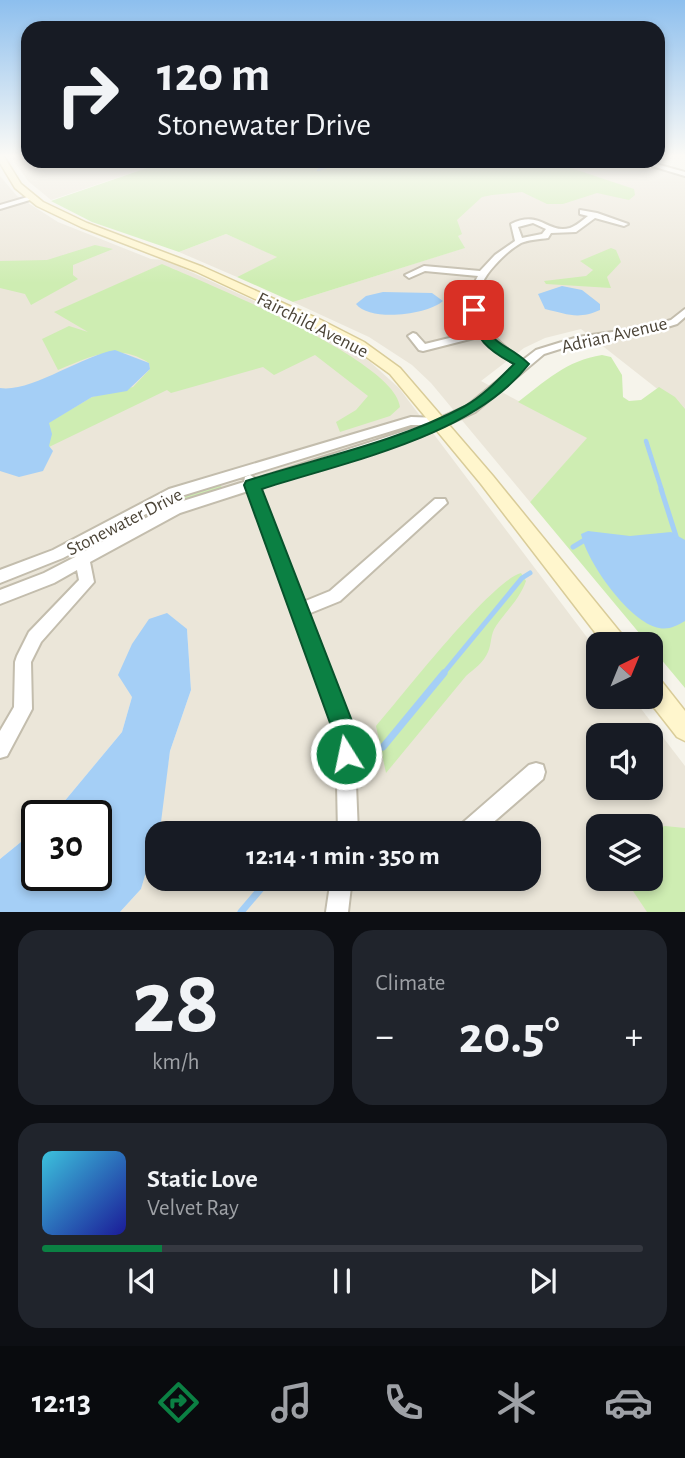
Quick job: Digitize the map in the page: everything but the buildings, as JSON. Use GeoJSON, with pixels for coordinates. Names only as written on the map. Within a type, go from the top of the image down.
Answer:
{"type":"FeatureCollection","features":[{"type":"Feature","properties":{"kind":"main road","name":"Fairchild Avenue"},"geometry":{"type":"LineString","coordinates":[[31,198],[84,225],[229,282],[359,345],[395,371],[607,632]]}},
{"type":"Feature","properties":{"kind":"main road"},"geometry":{"type":"LineString","coordinates":[[663,701],[685,729]]}},
{"type":"Feature","properties":{"kind":"street"},"geometry":{"type":"LineString","coordinates":[[0,208],[31,198]]}},
{"type":"Feature","properties":{"kind":"street"},"geometry":{"type":"LineString","coordinates":[[583,212],[624,224]]}},
{"type":"Feature","properties":{"kind":"street"},"geometry":{"type":"LineString","coordinates":[[522,364],[501,352],[481,333],[474,310],[477,286],[496,258],[519,241],[540,238],[551,231],[573,230],[594,215]]}},
{"type":"Feature","properties":{"kind":"street"},"geometry":{"type":"LineString","coordinates":[[519,241],[514,226],[523,221],[543,224],[551,231]]}},
{"type":"Feature","properties":{"kind":"street"},"geometry":{"type":"LineString","coordinates":[[409,275],[424,268],[485,274]]}},
{"type":"Feature","properties":{"kind":"street","name":"Adrian Avenue"},"geometry":{"type":"LineString","coordinates":[[439,422],[471,409],[494,392],[522,364],[540,352],[578,340],[648,330],[674,322],[685,312]]}},
{"type":"Feature","properties":{"kind":"street"},"geometry":{"type":"LineString","coordinates":[[674,322],[685,328]]}},
{"type":"Feature","properties":{"kind":"street"},"geometry":{"type":"LineString","coordinates":[[414,336],[423,348],[481,333]]}},
{"type":"Feature","properties":{"kind":"street","name":"Stonewater Drive"},"geometry":{"type":"LineString","coordinates":[[0,577],[58,554],[174,493],[249,478],[418,433],[439,422]]}},
{"type":"Feature","properties":{"kind":"street"},"geometry":{"type":"LineString","coordinates":[[249,478],[345,734],[348,821]]}},
{"type":"Feature","properties":{"kind":"street","name":"Stonewater Drive"},"geometry":{"type":"LineString","coordinates":[[0,597],[49,578],[175,509],[249,478]]}},
{"type":"Feature","properties":{"kind":"street"},"geometry":{"type":"LineString","coordinates":[[299,611],[335,596],[440,503]]}},
{"type":"Feature","properties":{"kind":"street"},"geometry":{"type":"LineString","coordinates":[[0,749],[23,709],[23,662],[34,637],[87,582],[82,558]]}},
{"type":"Feature","properties":{"kind":"street"},"geometry":{"type":"LineString","coordinates":[[480,821],[536,772]]}},
{"type":"Feature","properties":{"kind":"street"},"geometry":{"type":"LineString","coordinates":[[337,912],[340,891]]}},
{"type":"Feature","properties":{"kind":"shaded area"},"geometry":{"type":"Polygon","coordinates":[[[0,198],[19,198],[58,222],[151,259],[165,260],[309,326],[369,361],[399,388],[586,636],[586,709],[641,709],[652,723],[586,723],[586,800],[663,800],[663,737],[685,766],[685,912],[120,912],[141,889],[145,876],[145,891],[541,891],[541,821],[160,821],[170,751],[191,690],[187,629],[132,697],[122,732],[65,800],[21,800],[21,842],[0,859],[0,198]]]}},
{"type":"Feature","properties":{"kind":"shaded area"},"geometry":{"type":"Polygon","coordinates":[[[479,198],[685,198],[685,448],[674,402],[581,329],[545,338],[524,348],[481,381],[588,438],[530,502],[431,383],[412,365],[369,337],[293,302],[464,248],[449,219],[479,198]]]}},
{"type":"Feature","properties":{"kind":"shaded area"},"geometry":{"type":"Polygon","coordinates":[[[226,234],[278,257],[237,277],[179,252],[226,234]]]}},
{"type":"Feature","properties":{"kind":"green space"},"geometry":{"type":"Polygon","coordinates":[[[61,198],[481,198],[457,220],[462,234],[458,236],[465,248],[293,302],[237,277],[277,257],[226,234],[179,252],[92,222],[51,201],[61,198]]]}},
{"type":"Feature","properties":{"kind":"green space"},"geometry":{"type":"Polygon","coordinates":[[[534,198],[583,198],[563,204],[547,204],[534,198]]]}},
{"type":"Feature","properties":{"kind":"green space"},"geometry":{"type":"Polygon","coordinates":[[[95,245],[113,249],[73,265],[73,275],[78,279],[31,305],[25,294],[0,288],[0,261],[47,260],[95,245]]]}},
{"type":"Feature","properties":{"kind":"green space"},"geometry":{"type":"Polygon","coordinates":[[[611,248],[616,250],[621,262],[607,277],[611,288],[546,284],[544,281],[586,276],[593,270],[580,261],[611,248]]]}},
{"type":"Feature","properties":{"kind":"green space"},"geometry":{"type":"Polygon","coordinates":[[[162,264],[255,305],[334,346],[367,368],[390,388],[400,407],[390,416],[340,432],[336,422],[356,410],[368,396],[315,355],[274,375],[263,367],[171,393],[167,390],[49,447],[48,423],[92,397],[133,387],[150,369],[149,363],[137,357],[115,353],[92,357],[58,370],[42,339],[69,326],[88,332],[54,312],[162,264]]]}},
{"type":"Feature","properties":{"kind":"green space"},"geometry":{"type":"Polygon","coordinates":[[[602,355],[611,357],[622,375],[623,397],[629,401],[641,400],[659,387],[675,397],[685,409],[685,688],[663,662],[663,632],[638,632],[530,502],[587,438],[518,402],[567,367],[602,355]]]}},
{"type":"Feature","properties":{"kind":"green space"},"geometry":{"type":"Polygon","coordinates":[[[220,482],[222,489],[122,532],[117,528],[171,498],[220,482]]]}},
{"type":"Feature","properties":{"kind":"green space"},"geometry":{"type":"Polygon","coordinates":[[[521,573],[526,581],[523,588],[494,629],[484,659],[466,676],[386,773],[376,726],[469,617],[489,596],[521,573]]]}},
{"type":"Feature","properties":{"kind":"green space"},"geometry":{"type":"Polygon","coordinates":[[[663,827],[685,828],[685,912],[647,912],[633,891],[663,891],[663,827]]]}},
{"type":"Feature","properties":{"kind":"water"},"geometry":{"type":"Polygon","coordinates":[[[562,286],[582,290],[600,304],[600,310],[579,315],[545,309],[538,294],[562,286]]]}},
{"type":"Feature","properties":{"kind":"water"},"geometry":{"type":"Polygon","coordinates":[[[383,292],[432,293],[443,301],[425,310],[385,315],[363,310],[356,304],[366,296],[383,292]]]}},
{"type":"Feature","properties":{"kind":"water"},"geometry":{"type":"Polygon","coordinates":[[[115,350],[149,363],[150,369],[127,391],[92,397],[49,423],[52,434],[49,446],[53,451],[43,471],[19,477],[0,471],[0,388],[26,385],[115,350]]]}},
{"type":"Feature","properties":{"kind":"water"},"geometry":{"type":"Polygon","coordinates":[[[588,531],[630,536],[671,532],[685,540],[685,621],[672,627],[659,628],[635,615],[611,589],[592,560],[581,534],[588,531]]]}},
{"type":"Feature","properties":{"kind":"water"},"geometry":{"type":"Polygon","coordinates":[[[167,613],[187,629],[191,690],[170,751],[161,821],[145,821],[145,876],[141,889],[120,912],[0,912],[0,859],[21,842],[21,891],[112,891],[112,800],[65,800],[122,732],[132,697],[118,675],[132,644],[149,619],[167,613]]]}},
{"type":"Feature","properties":{"kind":"waterway"},"geometry":{"type":"LineString","coordinates":[[646,441],[662,491]]}},
{"type":"Feature","properties":{"kind":"waterway"},"geometry":{"type":"LineString","coordinates":[[661,489],[676,536]]}},
{"type":"Feature","properties":{"kind":"waterway"},"geometry":{"type":"LineString","coordinates":[[573,547],[583,541]]}},
{"type":"Feature","properties":{"kind":"waterway"},"geometry":{"type":"LineString","coordinates":[[443,674],[522,578],[530,573]]}},
{"type":"Feature","properties":{"kind":"waterway"},"geometry":{"type":"LineString","coordinates":[[383,747],[444,673]]}},
{"type":"Feature","properties":{"kind":"waterway"},"geometry":{"type":"LineString","coordinates":[[241,912],[259,891]]}},
{"type":"Feature","properties":{"kind":"route"},"geometry":{"type":"LineString","coordinates":[[346,754],[345,734],[252,485],[418,433],[471,409],[494,392],[522,364],[501,352],[481,333],[474,310]]}}]}
